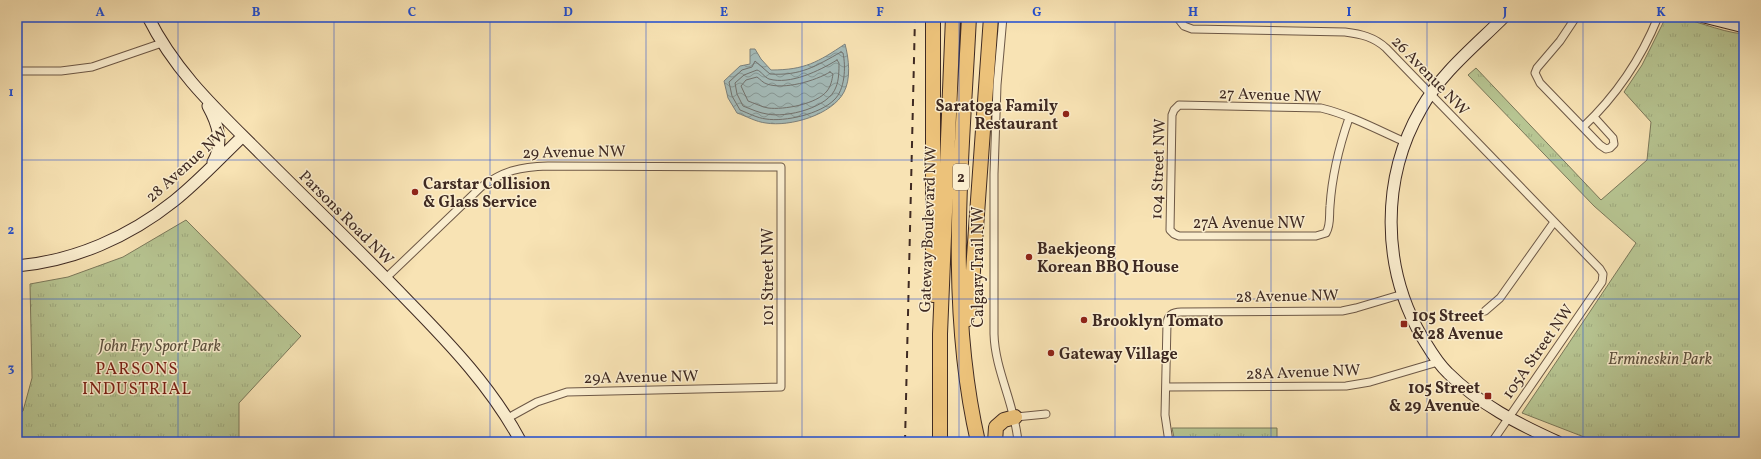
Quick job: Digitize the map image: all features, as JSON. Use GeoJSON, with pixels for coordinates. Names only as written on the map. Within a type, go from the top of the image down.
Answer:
{"type":"FeatureCollection","features":[{"type":"Feature","properties":{"kind":"highway"},"geometry":{"type":"LineString","coordinates":[[934,17],[933,310],[940,334]]}},
{"type":"Feature","properties":{"kind":"highway","name":"Gateway Boulevard NW"},"geometry":{"type":"LineString","coordinates":[[940,442],[940,334],[953,17]]}},
{"type":"Feature","properties":{"kind":"highway","name":"Calgary Trail NW"},"geometry":{"type":"LineString","coordinates":[[969,17],[959,244],[962,338],[968,392],[978,442]]}},
{"type":"Feature","properties":{"kind":"highway"},"geometry":{"type":"LineString","coordinates":[[962,338],[971,299],[991,17]]}},
{"type":"Feature","properties":{"kind":"highway"},"geometry":{"type":"LineString","coordinates":[[994,442],[996,426],[1004,420],[1015,417]]}},
{"type":"Feature","properties":{"kind":"street","name":"Parsons Road NW"},"geometry":{"type":"LineString","coordinates":[[148,17],[162,43],[187,79],[203,97],[386,278],[460,354],[508,418],[521,442]]}},
{"type":"Feature","properties":{"kind":"street","name":"Calgary Trail NW"},"geometry":{"type":"LineString","coordinates":[[1003,17],[997,85],[995,142],[993,317],[997,360],[1015,417],[1018,442]]}},
{"type":"Feature","properties":{"kind":"street"},"geometry":{"type":"LineString","coordinates":[[1504,17],[1446,75],[1430,94],[1414,121],[1405,142],[1396,173],[1391,225],[1395,264],[1402,294],[1417,328],[1438,362],[1468,391],[1508,418],[1558,442]]}},
{"type":"Feature","properties":{"kind":"street"},"geometry":{"type":"LineString","coordinates":[[1576,17],[1560,42],[1537,68],[1535,73],[1540,83],[1603,148],[1608,149],[1612,146],[1614,141],[1612,136],[1594,117]]}},
{"type":"Feature","properties":{"kind":"street"},"geometry":{"type":"LineString","coordinates":[[1583,127],[1613,95],[1633,67],[1646,44],[1658,17]]}},
{"type":"Feature","properties":{"kind":"street"},"geometry":{"type":"LineString","coordinates":[[1704,17],[1744,27]]}},
{"type":"Feature","properties":{"kind":"street","name":"26 Avenue NW"},"geometry":{"type":"LineString","coordinates":[[1178,20],[1192,29],[1345,32],[1376,40],[1386,48],[1598,267],[1602,274]]}},
{"type":"Feature","properties":{"kind":"street"},"geometry":{"type":"LineString","coordinates":[[17,71],[61,71],[92,67],[162,43]]}},
{"type":"Feature","properties":{"kind":"street"},"geometry":{"type":"LineString","coordinates":[[203,97],[214,118],[220,139],[218,153],[210,167]]}},
{"type":"Feature","properties":{"kind":"street","name":"27 Avenue NW"},"geometry":{"type":"LineString","coordinates":[[1176,107],[1182,105],[1307,107],[1331,111],[1405,142]]}},
{"type":"Feature","properties":{"kind":"street","name":"104 Street NW"},"geometry":{"type":"LineString","coordinates":[[1172,232],[1169,225],[1172,115],[1176,107]]}},
{"type":"Feature","properties":{"kind":"street","name":"27A Avenue NW"},"geometry":{"type":"LineString","coordinates":[[1172,232],[1179,236],[1316,236],[1326,233],[1329,224],[1330,196],[1336,161],[1349,118]]}},
{"type":"Feature","properties":{"kind":"street","name":"28 Avenue NW"},"geometry":{"type":"LineString","coordinates":[[17,266],[57,259],[112,240],[142,223],[174,201],[243,136]]}},
{"type":"Feature","properties":{"kind":"street","name":"29 Avenue NW"},"geometry":{"type":"LineString","coordinates":[[386,278],[481,187],[492,179],[512,170],[548,166],[781,166]]}},
{"type":"Feature","properties":{"kind":"street","name":"101 Street NW"},"geometry":{"type":"LineString","coordinates":[[781,166],[781,387]]}},
{"type":"Feature","properties":{"kind":"street"},"geometry":{"type":"LineString","coordinates":[[1485,311],[1500,298],[1554,222]]}},
{"type":"Feature","properties":{"kind":"street","name":"105A Street NW"},"geometry":{"type":"LineString","coordinates":[[1492,442],[1602,282],[1602,274]]}},
{"type":"Feature","properties":{"kind":"street","name":"28 Avenue NW"},"geometry":{"type":"LineString","coordinates":[[1166,387],[1167,323],[1170,315],[1180,312],[1342,311],[1402,294]]}},
{"type":"Feature","properties":{"kind":"street","name":"28A Avenue NW"},"geometry":{"type":"LineString","coordinates":[[1166,387],[1354,385],[1387,378],[1438,362]]}},
{"type":"Feature","properties":{"kind":"street","name":"29A Avenue NW"},"geometry":{"type":"LineString","coordinates":[[508,418],[537,402],[567,392],[781,387]]}},
{"type":"Feature","properties":{"kind":"street"},"geometry":{"type":"LineString","coordinates":[[1166,387],[1165,421],[1169,442]]}},
{"type":"Feature","properties":{"kind":"street"},"geometry":{"type":"LineString","coordinates":[[1015,417],[1046,414]]}},
{"type":"Feature","properties":{"kind":"green space","name":"Ermineskin Park"},"geometry":{"type":"Polygon","coordinates":[[[1666,17],[1686,19],[1734,33],[1744,34],[1744,442],[1597,442],[1522,413],[1636,243],[1594,206],[1468,75],[1476,68],[1601,200],[1647,160],[1651,122],[1624,92],[1642,65],[1666,17]]]}},
{"type":"Feature","properties":{"kind":"green space","name":"John Fry Sport Park"},"geometry":{"type":"Polygon","coordinates":[[[186,220],[301,336],[239,403],[239,442],[17,442],[17,417],[23,411],[32,378],[30,284],[68,277],[123,257],[186,220]]]}},
{"type":"Feature","properties":{"kind":"green space"},"geometry":{"type":"Polygon","coordinates":[[[17,376],[23,411],[17,417],[17,376]]]}},
{"type":"Feature","properties":{"kind":"green space"},"geometry":{"type":"Polygon","coordinates":[[[1172,428],[1277,428],[1277,442],[1175,442],[1172,428]]]}},
{"type":"Feature","properties":{"kind":"water"},"geometry":{"type":"Polygon","coordinates":[[[845,44],[849,69],[848,81],[844,92],[830,107],[810,118],[776,124],[762,122],[737,113],[728,98],[724,81],[740,66],[750,64],[750,49],[755,49],[761,59],[771,70],[783,70],[811,64],[827,56],[845,44]]]}},
{"type":"Feature","properties":{"kind":"railway"},"geometry":{"type":"LineString","coordinates":[[905,442],[915,17]]}},
{"type":"Feature","properties":{"kind":"place","name":"Saratoga Family Restaurant"},"geometry":{"type":"Point","coordinates":[1066,114]}},
{"type":"Feature","properties":{"kind":"place","name":"Carstar Collision & Glass Service"},"geometry":{"type":"Point","coordinates":[415,192]}},
{"type":"Feature","properties":{"kind":"place","name":"Baekjeong Korean BBQ House"},"geometry":{"type":"Point","coordinates":[1029,257]}},
{"type":"Feature","properties":{"kind":"place","name":"Brooklyn Tomato"},"geometry":{"type":"Point","coordinates":[1084,320]}},
{"type":"Feature","properties":{"kind":"place","name":"105 Street & 28 Avenue"},"geometry":{"type":"Point","coordinates":[1404,324]}},
{"type":"Feature","properties":{"kind":"place","name":"Gateway Village"},"geometry":{"type":"Point","coordinates":[1051,353]}},
{"type":"Feature","properties":{"kind":"place","name":"105 Street & 29 Avenue"},"geometry":{"type":"Point","coordinates":[1488,396]}},
{"type":"Feature","properties":{"kind":"district","name":"PARSONS INDUSTRIAL"},"geometry":{"type":"Point","coordinates":[137,378]}}]}
